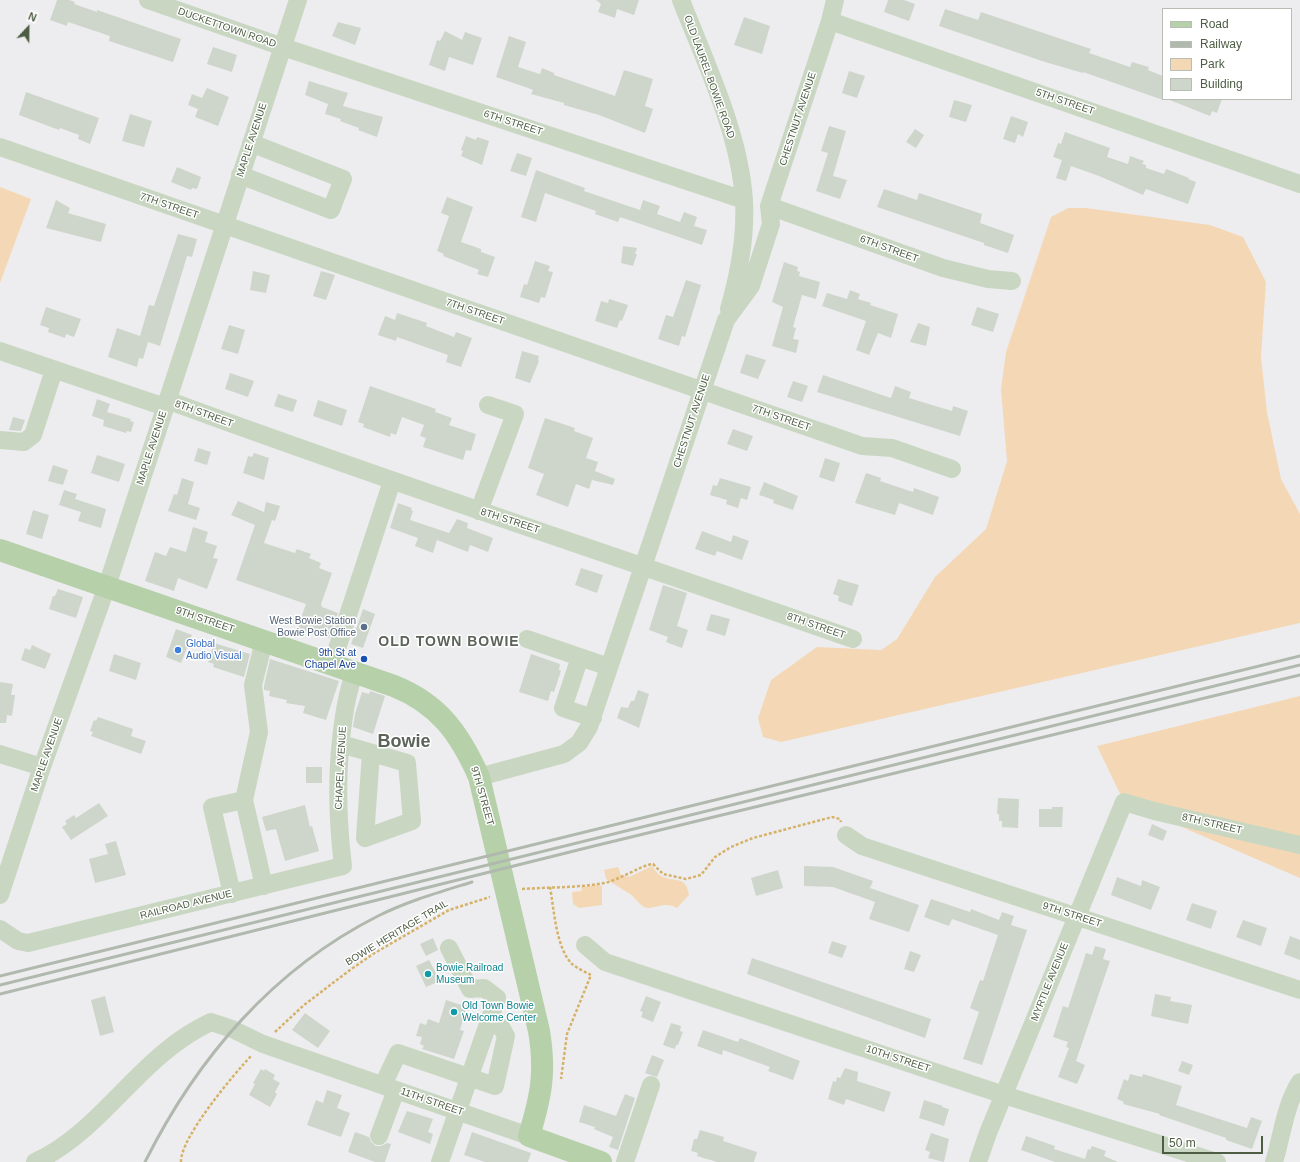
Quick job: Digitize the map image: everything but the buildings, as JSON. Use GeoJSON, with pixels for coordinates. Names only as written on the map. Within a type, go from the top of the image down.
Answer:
{"type":"FeatureCollection","features":[{"type":"Feature","properties":{"kind":"main road","name":"9TH STREET"},"geometry":{"type":"LineString","coordinates":[[0,550],[264,640],[409,692],[435,710],[447,722],[464,746],[479,777],[540,1031],[544,1068],[541,1095],[529,1136]]}},
{"type":"Feature","properties":{"kind":"main road","name":"11TH STREET"},"geometry":{"type":"LineString","coordinates":[[529,1136],[601,1162]]}},
{"type":"Feature","properties":{"kind":"street","name":"DUCKETTOWN ROAD"},"geometry":{"type":"LineString","coordinates":[[148,0],[283,47]]}},
{"type":"Feature","properties":{"kind":"street","name":"MAPLE AVENUE"},"geometry":{"type":"LineString","coordinates":[[0,894],[42,767],[107,586],[298,0]]}},
{"type":"Feature","properties":{"kind":"street","name":"OLD LAUREL BOWIE ROAD"},"geometry":{"type":"LineString","coordinates":[[681,0],[730,134],[744,200],[744,228],[741,258],[726,320]]}},
{"type":"Feature","properties":{"kind":"street","name":"CHESTNUT AVENUE"},"geometry":{"type":"LineString","coordinates":[[479,777],[564,754],[579,743],[592,718],[726,320],[751,286],[771,224],[769,206],[830,21],[835,0]]}},
{"type":"Feature","properties":{"kind":"street","name":"5TH STREET"},"geometry":{"type":"LineString","coordinates":[[830,21],[1300,184]]}},
{"type":"Feature","properties":{"kind":"street","name":"6TH STREET"},"geometry":{"type":"LineString","coordinates":[[283,47],[744,200]]}},
{"type":"Feature","properties":{"kind":"street"},"geometry":{"type":"LineString","coordinates":[[240,175],[331,210],[343,179],[251,143]]}},
{"type":"Feature","properties":{"kind":"street","name":"7TH STREET"},"geometry":{"type":"LineString","coordinates":[[0,147],[862,446],[892,448],[952,469]]}},
{"type":"Feature","properties":{"kind":"street","name":"6TH STREET"},"geometry":{"type":"LineString","coordinates":[[769,206],[943,268],[982,277],[1012,281]]}},
{"type":"Feature","properties":{"kind":"street","name":"8TH STREET"},"geometry":{"type":"LineString","coordinates":[[0,351],[54,370],[166,404],[644,566],[853,639]]}},
{"type":"Feature","properties":{"kind":"street"},"geometry":{"type":"LineString","coordinates":[[0,440],[24,442],[33,434],[54,370]]}},
{"type":"Feature","properties":{"kind":"street"},"geometry":{"type":"LineString","coordinates":[[479,511],[515,414],[488,405]]}},
{"type":"Feature","properties":{"kind":"street"},"geometry":{"type":"LineString","coordinates":[[332,664],[392,481]]}},
{"type":"Feature","properties":{"kind":"street"},"geometry":{"type":"LineString","coordinates":[[527,639],[609,667]]}},
{"type":"Feature","properties":{"kind":"street"},"geometry":{"type":"LineString","coordinates":[[264,640],[253,685],[259,732],[244,800],[264,886]]}},
{"type":"Feature","properties":{"kind":"street"},"geometry":{"type":"LineString","coordinates":[[580,657],[563,708],[592,718]]}},
{"type":"Feature","properties":{"kind":"street","name":"CHAPEL AVENUE"},"geometry":{"type":"LineString","coordinates":[[343,866],[338,803],[341,744],[344,716],[354,672]]}},
{"type":"Feature","properties":{"kind":"street"},"geometry":{"type":"LineString","coordinates":[[341,744],[408,763],[412,821],[365,838],[371,753]]}},
{"type":"Feature","properties":{"kind":"street"},"geometry":{"type":"LineString","coordinates":[[0,754],[42,767]]}},
{"type":"Feature","properties":{"kind":"street"},"geometry":{"type":"LineString","coordinates":[[232,894],[212,807],[244,800]]}},
{"type":"Feature","properties":{"kind":"street","name":"8TH STREET"},"geometry":{"type":"LineString","coordinates":[[1124,802],[1154,811],[1300,845]]}},
{"type":"Feature","properties":{"kind":"street","name":"MYRTLE AVENUE"},"geometry":{"type":"LineString","coordinates":[[978,1162],[1124,802]]}},
{"type":"Feature","properties":{"kind":"street","name":"9TH STREET"},"geometry":{"type":"LineString","coordinates":[[846,835],[862,846],[1300,990]]}},
{"type":"Feature","properties":{"kind":"street","name":"RAILROAD AVENUE"},"geometry":{"type":"LineString","coordinates":[[0,928],[18,941],[28,944],[343,866]]}},
{"type":"Feature","properties":{"kind":"street","name":"10TH STREET"},"geometry":{"type":"LineString","coordinates":[[585,944],[605,962],[1004,1095],[1217,1162]]}},
{"type":"Feature","properties":{"kind":"street"},"geometry":{"type":"LineString","coordinates":[[440,1162],[497,998],[484,988],[470,989],[449,948]]}},
{"type":"Feature","properties":{"kind":"street","name":"11TH STREET"},"geometry":{"type":"LineString","coordinates":[[35,1162],[56,1150],[83,1130],[158,1055],[194,1030],[211,1022],[218,1023],[262,1045],[529,1136]]}},
{"type":"Feature","properties":{"kind":"street"},"geometry":{"type":"LineString","coordinates":[[379,1136],[398,1053],[470,1076],[495,1086],[506,1036],[501,1027],[488,1023]]}},
{"type":"Feature","properties":{"kind":"street"},"geometry":{"type":"LineString","coordinates":[[1274,1162],[1284,1122],[1296,1088],[1300,1082]]}},
{"type":"Feature","properties":{"kind":"street"},"geometry":{"type":"LineString","coordinates":[[625,1162],[651,1085]]}},
{"type":"Feature","properties":{"kind":"path","name":"BOWIE HERITAGE TRAIL"},"geometry":{"type":"LineString","coordinates":[[181,1162],[182,1149],[209,1108],[262,1045],[304,1005],[350,970],[374,954],[449,910],[506,894],[550,887],[603,883],[621,879],[647,864],[653,864],[663,874],[686,879],[691,878],[701,875],[715,857],[731,846],[753,838],[832,817],[840,819],[846,835]]}},
{"type":"Feature","properties":{"kind":"path"},"geometry":{"type":"LineString","coordinates":[[550,887],[557,925],[565,954],[572,964],[591,975],[567,1034],[560,1084]]}},
{"type":"Feature","properties":{"kind":"green space"},"geometry":{"type":"Polygon","coordinates":[[[0,187],[31,199],[0,283],[0,187]]]}},
{"type":"Feature","properties":{"kind":"green space"},"geometry":{"type":"Polygon","coordinates":[[[1068,208],[1086,208],[1210,225],[1243,237],[1266,282],[1261,357],[1267,412],[1281,479],[1300,514],[1300,623],[781,742],[763,737],[758,718],[771,680],[817,647],[881,650],[897,639],[935,577],[986,529],[1007,461],[1001,389],[1006,352],[1051,217],[1068,208]]]}},
{"type":"Feature","properties":{"kind":"green space"},"geometry":{"type":"Polygon","coordinates":[[[1300,696],[1300,878],[1124,802],[1097,746],[1300,696]]]}},
{"type":"Feature","properties":{"kind":"green space"},"geometry":{"type":"Polygon","coordinates":[[[652,866],[661,876],[683,882],[686,885],[689,895],[677,908],[667,905],[651,908],[644,907],[630,894],[606,879],[604,870],[618,867],[621,875],[629,877],[652,866]]]}},
{"type":"Feature","properties":{"kind":"green space"},"geometry":{"type":"Polygon","coordinates":[[[597,885],[602,886],[602,905],[579,908],[573,904],[572,892],[582,891],[581,887],[597,885]]]}},
{"type":"Feature","properties":{"kind":"railway"},"geometry":{"type":"LineString","coordinates":[[0,976],[1300,656]]}},
{"type":"Feature","properties":{"kind":"railway"},"geometry":{"type":"LineString","coordinates":[[0,985],[1300,665]]}},
{"type":"Feature","properties":{"kind":"railway"},"geometry":{"type":"LineString","coordinates":[[0,994],[594,846],[1300,675]]}},
{"type":"Feature","properties":{"kind":"railway"},"geometry":{"type":"LineString","coordinates":[[145,1162],[189,1087],[214,1052],[242,1020],[272,990],[305,962],[340,938],[378,916],[412,901],[472,882]]}},
{"type":"Feature","properties":{"kind":"place","name":"West Bowie Station Bowie Post Office"},"geometry":{"type":"Point","coordinates":[364,627]}},
{"type":"Feature","properties":{"kind":"place","name":"Global Audio Visual"},"geometry":{"type":"Point","coordinates":[178,650]}},
{"type":"Feature","properties":{"kind":"place","name":"9th St at Chapel Ave"},"geometry":{"type":"Point","coordinates":[364,659]}},
{"type":"Feature","properties":{"kind":"place","name":"Bowie Railroad Museum"},"geometry":{"type":"Point","coordinates":[428,974]}},
{"type":"Feature","properties":{"kind":"place","name":"Old Town Bowie Welcome Center"},"geometry":{"type":"Point","coordinates":[454,1012]}},
{"type":"Feature","properties":{"kind":"district","name":"OLD TOWN BOWIE"},"geometry":{"type":"Point","coordinates":[449,642]}},
{"type":"Feature","properties":{"kind":"district","name":"Bowie"},"geometry":{"type":"Point","coordinates":[404,742]}}]}
